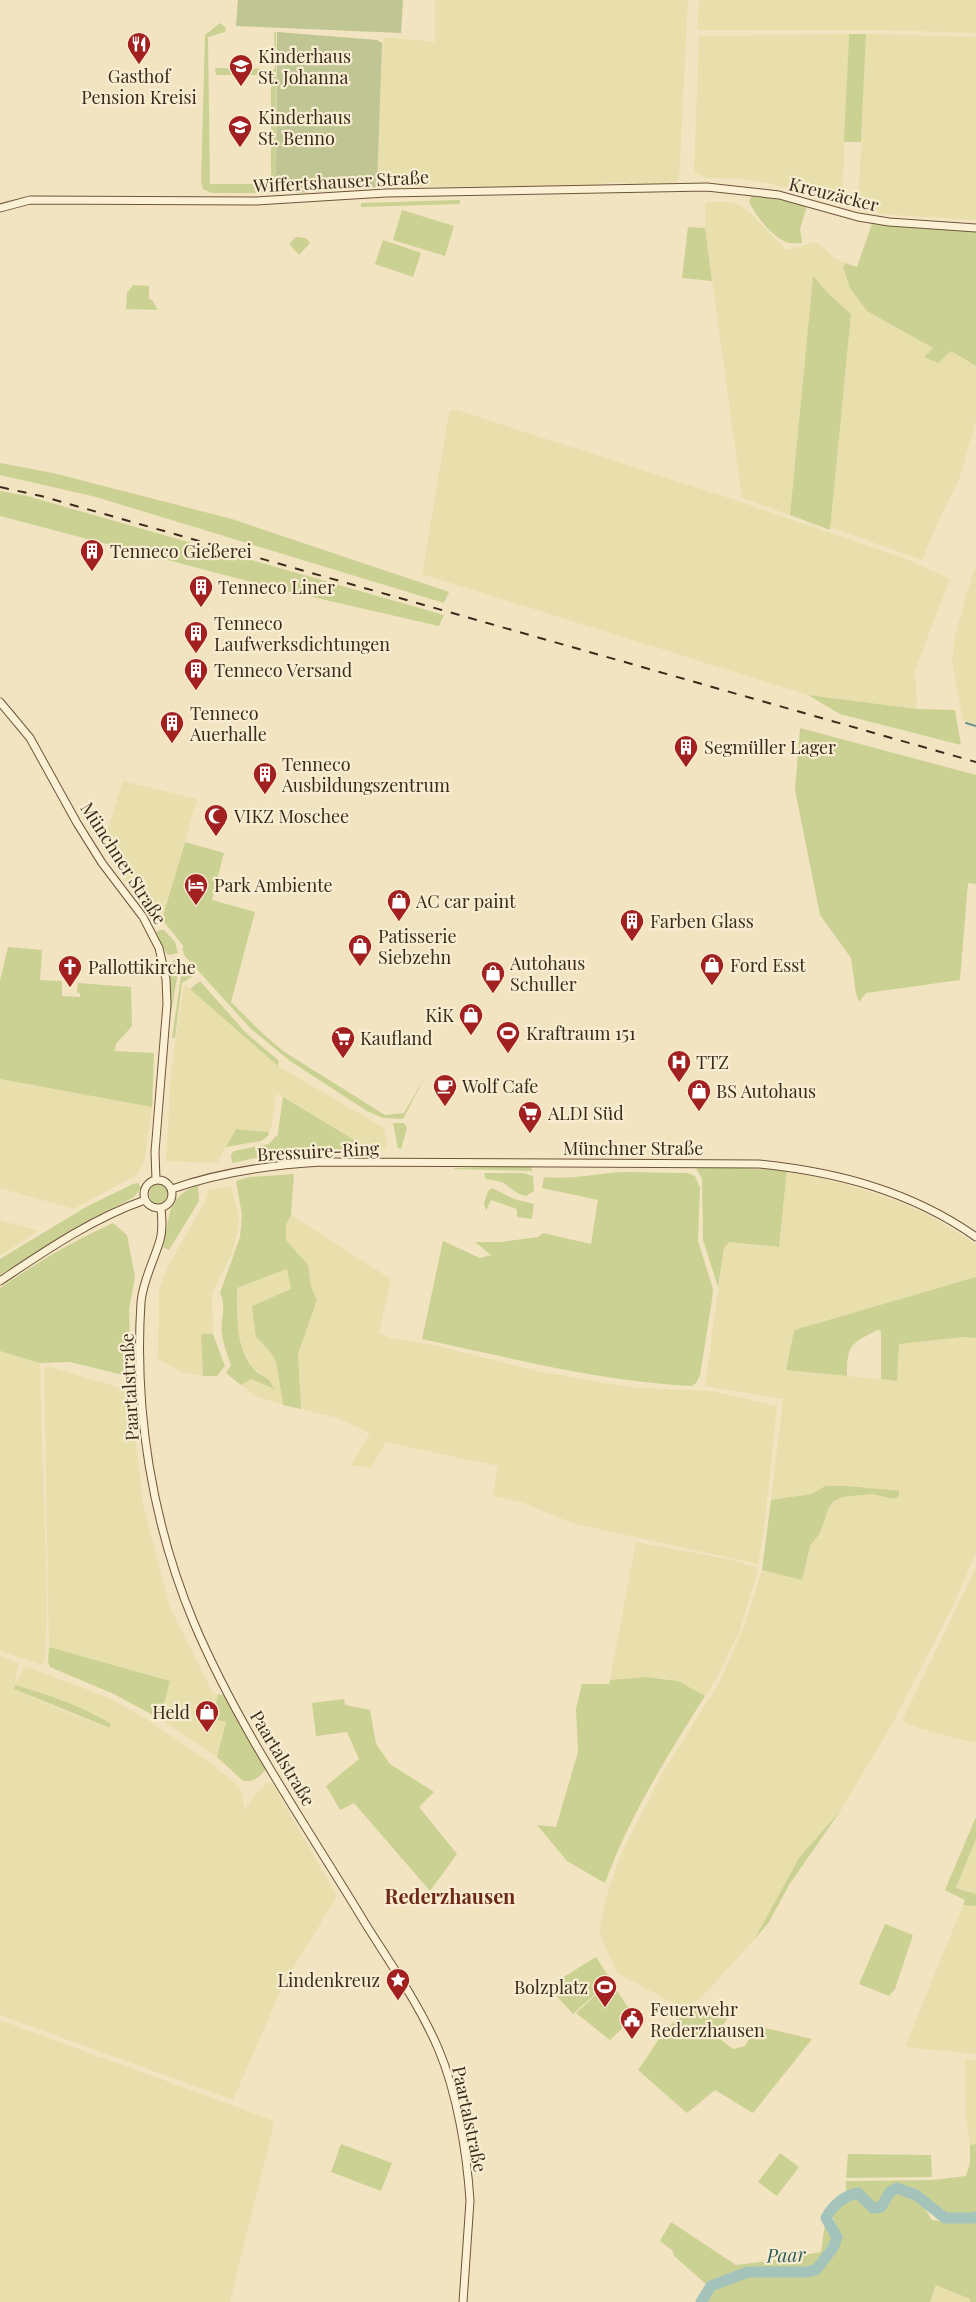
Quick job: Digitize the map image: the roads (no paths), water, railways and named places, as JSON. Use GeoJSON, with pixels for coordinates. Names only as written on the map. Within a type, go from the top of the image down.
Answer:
{"type":"FeatureCollection","features":[{"type":"Feature","properties":{"kind":"main road","name":"Wiffertshauser Straße"},"geometry":{"type":"LineString","coordinates":[[0,208],[30,200],[279,200],[386,192],[686,187]]}},
{"type":"Feature","properties":{"kind":"main road","name":"Kreuzäcker"},"geometry":{"type":"LineString","coordinates":[[686,187],[718,188],[779,195],[858,217],[889,222],[976,228]]}},
{"type":"Feature","properties":{"kind":"main road","name":"Münchner Straße"},"geometry":{"type":"LineString","coordinates":[[0,702],[30,738],[77,823],[102,863],[143,917],[159,948],[166,979],[167,1004],[155,1152],[156,1180]]}},
{"type":"Feature","properties":{"kind":"main road","name":"Münchner Straße"},"geometry":{"type":"LineString","coordinates":[[408,1162],[720,1163],[800,1168],[888,1190],[919,1203],[957,1223],[976,1237]]}},
{"type":"Feature","properties":{"kind":"main road","name":"Bressuire-Ring"},"geometry":{"type":"LineString","coordinates":[[172,1189],[203,1179],[249,1169],[287,1164],[408,1162]]}},
{"type":"Feature","properties":{"kind":"main road"},"geometry":{"type":"LineString","coordinates":[[156,1180],[164,1181],[172,1189],[171,1200],[161,1208],[151,1206],[145,1200],[145,1188],[149,1182],[156,1180]]}},
{"type":"Feature","properties":{"kind":"main road"},"geometry":{"type":"LineString","coordinates":[[0,1281],[78,1233],[116,1212],[145,1200]]}},
{"type":"Feature","properties":{"kind":"main road","name":"Paartalstraße"},"geometry":{"type":"LineString","coordinates":[[161,1208],[162,1228],[160,1240],[146,1278],[142,1297],[140,1362],[145,1436],[168,1550],[194,1622],[229,1696],[273,1772],[409,1994],[438,2049],[461,2133],[470,2201],[463,2302]]}},
{"type":"Feature","properties":{"kind":"waterway"},"geometry":{"type":"LineString","coordinates":[[966,723],[976,726]]}},
{"type":"Feature","properties":{"kind":"waterway","name":"Paar"},"geometry":{"type":"LineString","coordinates":[[701,2302],[711,2286],[748,2272],[806,2272],[816,2270],[833,2248],[837,2237],[826,2218],[839,2202],[853,2194],[858,2193],[873,2208],[881,2207],[890,2192],[897,2188],[916,2195],[945,2218],[976,2217]]}},
{"type":"Feature","properties":{"kind":"railway"},"geometry":{"type":"LineString","coordinates":[[0,487],[41,496],[976,762]]}},
{"type":"Feature","properties":{"kind":"place","name":"Gasthof Pension Kreisi"},"geometry":{"type":"Point","coordinates":[139,65]}},
{"type":"Feature","properties":{"kind":"place","name":"Kinderhaus St. Johanna"},"geometry":{"type":"Point","coordinates":[241,87]}},
{"type":"Feature","properties":{"kind":"place","name":"Kinderhaus St. Benno"},"geometry":{"type":"Point","coordinates":[240,148]}},
{"type":"Feature","properties":{"kind":"place","name":"Tenneco Gießerei"},"geometry":{"type":"Point","coordinates":[92,572]}},
{"type":"Feature","properties":{"kind":"place","name":"Tenneco Liner"},"geometry":{"type":"Point","coordinates":[201,608]}},
{"type":"Feature","properties":{"kind":"place","name":"Tenneco Laufwerksdichtungen"},"geometry":{"type":"Point","coordinates":[196,654]}},
{"type":"Feature","properties":{"kind":"place","name":"Tenneco Versand"},"geometry":{"type":"Point","coordinates":[196,691]}},
{"type":"Feature","properties":{"kind":"place","name":"Tenneco Auerhalle"},"geometry":{"type":"Point","coordinates":[172,744]}},
{"type":"Feature","properties":{"kind":"place","name":"Segmüller Lager"},"geometry":{"type":"Point","coordinates":[686,768]}},
{"type":"Feature","properties":{"kind":"place","name":"Tenneco Ausbildungszentrum"},"geometry":{"type":"Point","coordinates":[265,795]}},
{"type":"Feature","properties":{"kind":"place","name":"VIKZ Moschee"},"geometry":{"type":"Point","coordinates":[216,837]}},
{"type":"Feature","properties":{"kind":"place","name":"Park Ambiente"},"geometry":{"type":"Point","coordinates":[196,906]}},
{"type":"Feature","properties":{"kind":"place","name":"AC car paint"},"geometry":{"type":"Point","coordinates":[399,922]}},
{"type":"Feature","properties":{"kind":"place","name":"Farben Glass"},"geometry":{"type":"Point","coordinates":[632,942]}},
{"type":"Feature","properties":{"kind":"place","name":"Patisserie Siebzehn"},"geometry":{"type":"Point","coordinates":[360,967]}},
{"type":"Feature","properties":{"kind":"place","name":"Ford Esst"},"geometry":{"type":"Point","coordinates":[712,986]}},
{"type":"Feature","properties":{"kind":"place","name":"Pallottikirche"},"geometry":{"type":"Point","coordinates":[70,988]}},
{"type":"Feature","properties":{"kind":"place","name":"Autohaus Schuller"},"geometry":{"type":"Point","coordinates":[493,994]}},
{"type":"Feature","properties":{"kind":"place","name":"KiK"},"geometry":{"type":"Point","coordinates":[471,1036]}},
{"type":"Feature","properties":{"kind":"place","name":"Kraftraum 151"},"geometry":{"type":"Point","coordinates":[508,1054]}},
{"type":"Feature","properties":{"kind":"place","name":"Kaufland"},"geometry":{"type":"Point","coordinates":[343,1059]}},
{"type":"Feature","properties":{"kind":"place","name":"TTZ"},"geometry":{"type":"Point","coordinates":[679,1083]}},
{"type":"Feature","properties":{"kind":"place","name":"Wolf Cafe"},"geometry":{"type":"Point","coordinates":[445,1107]}},
{"type":"Feature","properties":{"kind":"place","name":"BS Autohaus"},"geometry":{"type":"Point","coordinates":[699,1112]}},
{"type":"Feature","properties":{"kind":"place","name":"ALDI Süd"},"geometry":{"type":"Point","coordinates":[530,1134]}},
{"type":"Feature","properties":{"kind":"place","name":"Held"},"geometry":{"type":"Point","coordinates":[207,1733]}},
{"type":"Feature","properties":{"kind":"place","name":"Lindenkreuz"},"geometry":{"type":"Point","coordinates":[398,2001]}},
{"type":"Feature","properties":{"kind":"place","name":"Bolzplatz"},"geometry":{"type":"Point","coordinates":[605,2008]}},
{"type":"Feature","properties":{"kind":"place","name":"Feuerwehr Rederzhausen"},"geometry":{"type":"Point","coordinates":[632,2040]}},
{"type":"Feature","properties":{"kind":"district","name":"Rederzhausen"},"geometry":{"type":"Point","coordinates":[450,1895]}}]}
